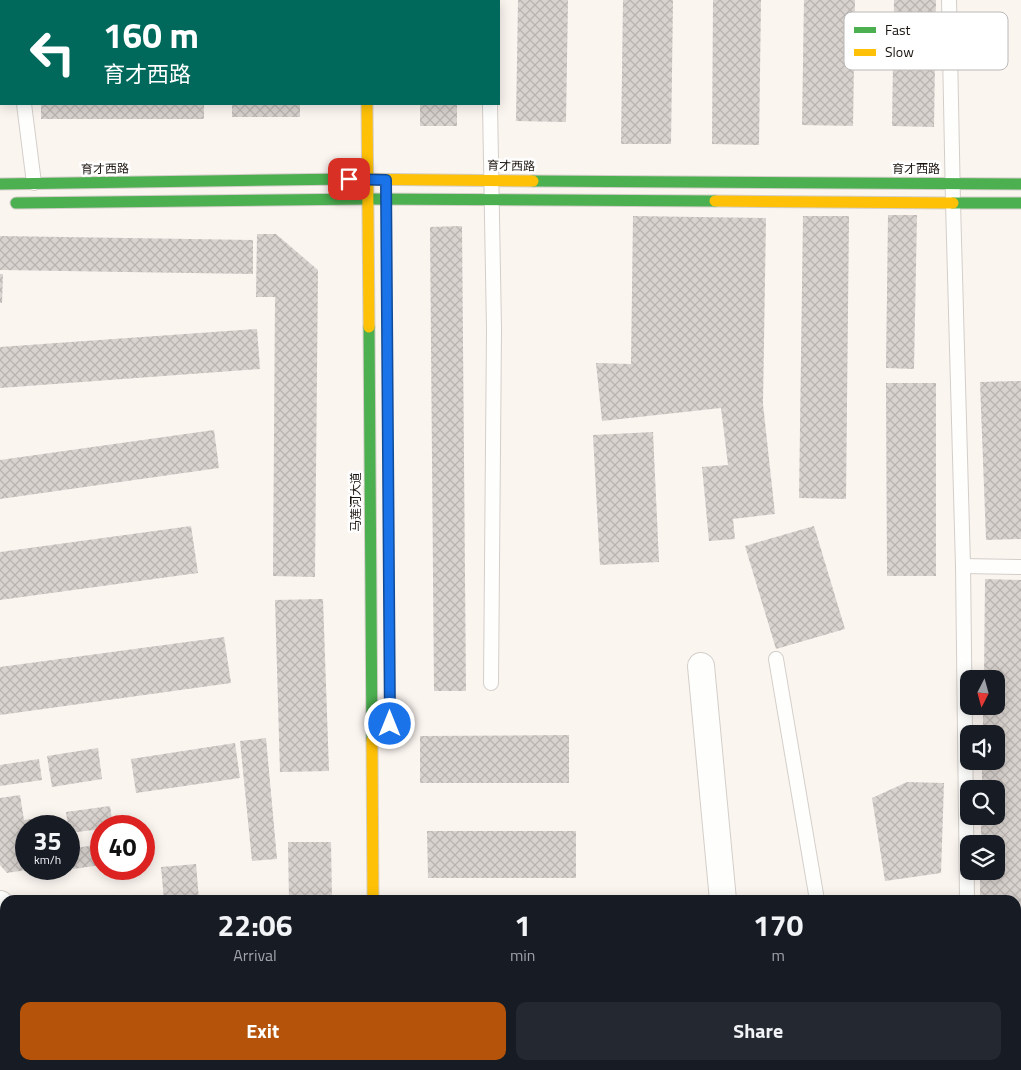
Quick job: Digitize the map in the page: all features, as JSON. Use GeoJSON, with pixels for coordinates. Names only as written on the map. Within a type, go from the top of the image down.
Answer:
{"type":"FeatureCollection","features":[{"type":"Feature","properties":{"kind":"street","name":"马莲河大道"},"geometry":{"type":"LineString","coordinates":[[367,105],[373,895]]}},
{"type":"Feature","properties":{"kind":"street","name":"育才西路"},"geometry":{"type":"LineString","coordinates":[[0,184],[367,179],[386,175],[492,180],[1021,184]]}},
{"type":"Feature","properties":{"kind":"street"},"geometry":{"type":"LineString","coordinates":[[386,175],[386,204]]}},
{"type":"Feature","properties":{"kind":"street"},"geometry":{"type":"LineString","coordinates":[[0,203],[367,199],[386,204],[492,199],[1021,203]]}},
{"type":"Feature","properties":{"kind":"street"},"geometry":{"type":"LineString","coordinates":[[701,666],[723,895]]}},
{"type":"Feature","properties":{"kind":"lane"},"geometry":{"type":"LineString","coordinates":[[950,70],[963,566],[967,895]]}},
{"type":"Feature","properties":{"kind":"lane"},"geometry":{"type":"LineString","coordinates":[[24,105],[34,183]]}},
{"type":"Feature","properties":{"kind":"lane"},"geometry":{"type":"LineString","coordinates":[[490,105],[494,329],[491,683]]}},
{"type":"Feature","properties":{"kind":"lane"},"geometry":{"type":"LineString","coordinates":[[963,566],[1021,566]]}},
{"type":"Feature","properties":{"kind":"lane"},"geometry":{"type":"LineString","coordinates":[[776,660],[816,895]]}},
{"type":"Feature","properties":{"kind":"building"},"geometry":{"type":"Polygon","coordinates":[[[518,0],[568,0],[566,122],[516,121],[518,0]]]}},
{"type":"Feature","properties":{"kind":"building"},"geometry":{"type":"Polygon","coordinates":[[[623,0],[673,0],[671,144],[621,144],[623,0]]]}},
{"type":"Feature","properties":{"kind":"building"},"geometry":{"type":"Polygon","coordinates":[[[713,0],[761,0],[759,145],[712,144],[713,0]]]}},
{"type":"Feature","properties":{"kind":"building"},"geometry":{"type":"Polygon","coordinates":[[[804,0],[855,0],[855,12],[844,12],[844,70],[854,70],[853,126],[802,125],[804,0]]]}},
{"type":"Feature","properties":{"kind":"building"},"geometry":{"type":"Polygon","coordinates":[[[894,0],[936,0],[936,12],[894,12],[894,0]]]}},
{"type":"Feature","properties":{"kind":"building"},"geometry":{"type":"Polygon","coordinates":[[[893,70],[935,70],[934,127],[892,126],[893,70]]]}},
{"type":"Feature","properties":{"kind":"building"},"geometry":{"type":"Polygon","coordinates":[[[41,105],[204,105],[204,119],[41,119],[41,105]]]}},
{"type":"Feature","properties":{"kind":"building"},"geometry":{"type":"Polygon","coordinates":[[[232,105],[300,105],[300,117],[232,117],[232,105]]]}},
{"type":"Feature","properties":{"kind":"building"},"geometry":{"type":"Polygon","coordinates":[[[420,105],[457,105],[457,126],[420,126],[420,105]]]}},
{"type":"Feature","properties":{"kind":"building"},"geometry":{"type":"Polygon","coordinates":[[[888,215],[917,215],[914,369],[886,368],[888,215]]]}},
{"type":"Feature","properties":{"kind":"building"},"geometry":{"type":"Polygon","coordinates":[[[633,216],[766,218],[763,404],[775,514],[733,519],[735,539],[709,541],[702,467],[728,465],[721,408],[602,421],[596,363],[631,364],[633,216]]]}},
{"type":"Feature","properties":{"kind":"building"},"geometry":{"type":"Polygon","coordinates":[[[803,216],[849,216],[846,499],[799,498],[803,216]]]}},
{"type":"Feature","properties":{"kind":"building"},"geometry":{"type":"Polygon","coordinates":[[[462,226],[466,691],[434,691],[430,227],[462,226]]]}},
{"type":"Feature","properties":{"kind":"building"},"geometry":{"type":"Polygon","coordinates":[[[257,234],[276,234],[318,270],[315,577],[273,576],[275,297],[256,297],[257,234]]]}},
{"type":"Feature","properties":{"kind":"building"},"geometry":{"type":"Polygon","coordinates":[[[0,236],[253,240],[253,274],[0,270],[0,236]]]}},
{"type":"Feature","properties":{"kind":"building"},"geometry":{"type":"Polygon","coordinates":[[[0,274],[3,274],[2,303],[0,303],[0,274]]]}},
{"type":"Feature","properties":{"kind":"building"},"geometry":{"type":"Polygon","coordinates":[[[257,329],[260,369],[0,388],[0,347],[257,329]]]}},
{"type":"Feature","properties":{"kind":"building"},"geometry":{"type":"Polygon","coordinates":[[[1021,381],[1021,539],[986,540],[980,382],[1021,381]]]}},
{"type":"Feature","properties":{"kind":"building"},"geometry":{"type":"Polygon","coordinates":[[[886,383],[936,383],[936,576],[887,576],[886,383]]]}},
{"type":"Feature","properties":{"kind":"building"},"geometry":{"type":"Polygon","coordinates":[[[214,430],[219,468],[0,499],[0,460],[214,430]]]}},
{"type":"Feature","properties":{"kind":"building"},"geometry":{"type":"Polygon","coordinates":[[[653,432],[659,562],[600,565],[593,435],[653,432]]]}},
{"type":"Feature","properties":{"kind":"building"},"geometry":{"type":"Polygon","coordinates":[[[191,526],[198,573],[0,600],[0,552],[191,526]]]}},
{"type":"Feature","properties":{"kind":"building"},"geometry":{"type":"Polygon","coordinates":[[[814,526],[845,629],[776,649],[745,546],[814,526]]]}},
{"type":"Feature","properties":{"kind":"building"},"geometry":{"type":"Polygon","coordinates":[[[985,579],[1021,580],[1021,895],[980,895],[980,880],[1005,880],[1005,835],[981,835],[981,825],[1005,825],[1005,780],[982,780],[982,770],[1005,770],[1005,725],[983,725],[983,715],[1005,715],[1005,670],[984,670],[985,579]]]}},
{"type":"Feature","properties":{"kind":"building"},"geometry":{"type":"Polygon","coordinates":[[[323,599],[329,771],[280,772],[275,600],[323,599]]]}},
{"type":"Feature","properties":{"kind":"building"},"geometry":{"type":"Polygon","coordinates":[[[224,637],[231,683],[0,715],[0,667],[224,637]]]}},
{"type":"Feature","properties":{"kind":"building"},"geometry":{"type":"Polygon","coordinates":[[[569,735],[569,783],[420,783],[420,736],[569,735]]]}},
{"type":"Feature","properties":{"kind":"building"},"geometry":{"type":"Polygon","coordinates":[[[266,738],[277,859],[252,861],[240,741],[266,738]]]}},
{"type":"Feature","properties":{"kind":"building"},"geometry":{"type":"Polygon","coordinates":[[[235,743],[240,778],[136,793],[131,759],[235,743]]]}},
{"type":"Feature","properties":{"kind":"building"},"geometry":{"type":"Polygon","coordinates":[[[98,748],[102,779],[52,787],[47,756],[98,748]]]}},
{"type":"Feature","properties":{"kind":"building"},"geometry":{"type":"Polygon","coordinates":[[[39,759],[42,780],[0,786],[0,765],[39,759]]]}},
{"type":"Feature","properties":{"kind":"building"},"geometry":{"type":"Polygon","coordinates":[[[907,782],[944,783],[941,873],[885,881],[872,798],[907,782]]]}},
{"type":"Feature","properties":{"kind":"building"},"geometry":{"type":"Polygon","coordinates":[[[20,795],[23,815],[15,815],[15,872],[7,873],[0,865],[0,798],[20,795]]]}},
{"type":"Feature","properties":{"kind":"building"},"geometry":{"type":"Polygon","coordinates":[[[110,806],[111,815],[90,815],[90,830],[80,832],[80,815],[66,815],[66,812],[110,806]]]}},
{"type":"Feature","properties":{"kind":"building"},"geometry":{"type":"Polygon","coordinates":[[[427,831],[576,831],[576,878],[428,878],[427,831]]]}},
{"type":"Feature","properties":{"kind":"building"},"geometry":{"type":"Polygon","coordinates":[[[288,842],[331,842],[332,895],[289,895],[288,842]]]}},
{"type":"Feature","properties":{"kind":"building"},"geometry":{"type":"Polygon","coordinates":[[[90,846],[90,867],[80,868],[80,847],[90,846]]]}},
{"type":"Feature","properties":{"kind":"building"},"geometry":{"type":"Polygon","coordinates":[[[196,864],[199,895],[164,895],[161,867],[196,864]]]}},
{"type":"Feature","properties":{"kind":"traffic: fast"},"geometry":{"type":"LineString","coordinates":[[0,184],[349,179]]}},
{"type":"Feature","properties":{"kind":"traffic: fast"},"geometry":{"type":"LineString","coordinates":[[533,181],[1021,184]]}},
{"type":"Feature","properties":{"kind":"traffic: fast"},"geometry":{"type":"LineString","coordinates":[[16,203],[367,199],[715,201]]}},
{"type":"Feature","properties":{"kind":"traffic: fast"},"geometry":{"type":"LineString","coordinates":[[953,203],[1021,203]]}},
{"type":"Feature","properties":{"kind":"traffic: fast"},"geometry":{"type":"LineString","coordinates":[[369,327],[372,740]]}},
{"type":"Feature","properties":{"kind":"traffic: slow"},"geometry":{"type":"LineString","coordinates":[[367,105],[369,327]]}},
{"type":"Feature","properties":{"kind":"traffic: slow"},"geometry":{"type":"LineString","coordinates":[[349,179],[533,181]]}},
{"type":"Feature","properties":{"kind":"traffic: slow"},"geometry":{"type":"LineString","coordinates":[[715,201],[953,203]]}},
{"type":"Feature","properties":{"kind":"traffic: slow"},"geometry":{"type":"LineString","coordinates":[[372,740],[373,895]]}},
{"type":"Feature","properties":{"kind":"route"},"geometry":{"type":"LineString","coordinates":[[349,179],[386,180],[390,724]]}}]}
